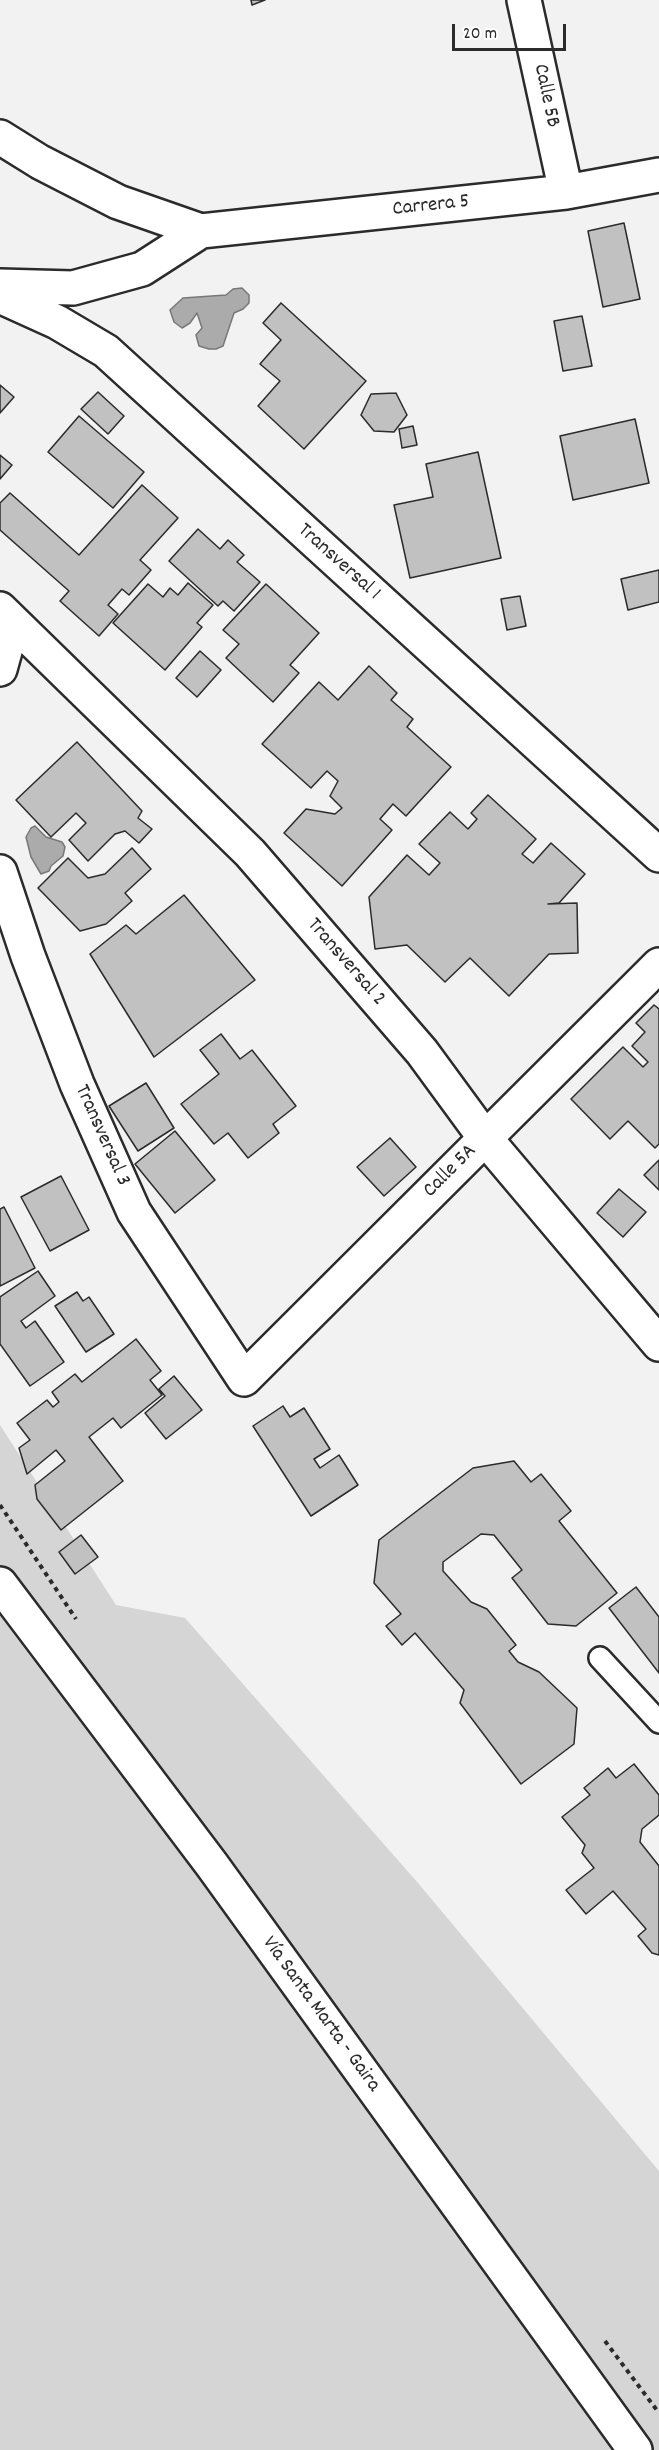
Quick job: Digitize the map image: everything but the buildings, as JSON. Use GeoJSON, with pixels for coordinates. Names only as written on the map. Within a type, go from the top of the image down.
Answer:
{"type":"FeatureCollection","features":[{"type":"Feature","properties":{"kind":"street","name":"Calle 5B"},"geometry":{"type":"LineString","coordinates":[[524,0],[566,192]]}},
{"type":"Feature","properties":{"kind":"street","name":"Carrera 5"},"geometry":{"type":"LineString","coordinates":[[0,136],[40,162],[118,202],[201,231],[566,192],[659,175]]}},
{"type":"Feature","properties":{"kind":"street","name":"Carrera 5"},"geometry":{"type":"LineString","coordinates":[[0,286],[73,288],[142,269],[201,231]]}},
{"type":"Feature","properties":{"kind":"street","name":"Transversal 1"},"geometry":{"type":"LineString","coordinates":[[0,296],[57,322],[106,351],[659,855]]}},
{"type":"Feature","properties":{"kind":"street"},"geometry":{"type":"LineString","coordinates":[[0,669],[6,615]]}},
{"type":"Feature","properties":{"kind":"street","name":"Transversal 2"},"geometry":{"type":"LineString","coordinates":[[6,615],[250,853],[422,1052],[485,1138],[659,1344]]}},
{"type":"Feature","properties":{"kind":"street","name":"Transversal 3"},"geometry":{"type":"LineString","coordinates":[[0,872],[28,956],[73,1073],[134,1212],[244,1379]]}},
{"type":"Feature","properties":{"kind":"street","name":"Calle 5A"},"geometry":{"type":"LineString","coordinates":[[244,1379],[659,965]]}},
{"type":"Feature","properties":{"kind":"street","name":"Vía Santa Marta - Gaira"},"geometry":{"type":"LineString","coordinates":[[0,1584],[212,1865],[635,2450]]}},
{"type":"Feature","properties":{"kind":"lane"},"geometry":{"type":"LineString","coordinates":[[600,1658],[659,1722]]}},
{"type":"Feature","properties":{"kind":"shaded area"},"geometry":{"type":"Polygon","coordinates":[[[242,288],[249,295],[249,303],[234,313],[223,346],[209,349],[199,346],[196,335],[202,328],[197,313],[190,323],[182,328],[174,322],[170,310],[183,298],[226,295],[233,289],[242,288]]]}},
{"type":"Feature","properties":{"kind":"shaded area"},"geometry":{"type":"Polygon","coordinates":[[[35,826],[46,837],[62,842],[65,847],[63,856],[51,866],[49,871],[41,874],[31,857],[26,837],[31,828],[35,826]]]}},
{"type":"Feature","properties":{"kind":"shaded area"},"geometry":{"type":"Polygon","coordinates":[[[0,1425],[116,1605],[185,1618],[418,1883],[659,2171],[659,2450],[0,2450],[0,1425]]]}}]}
